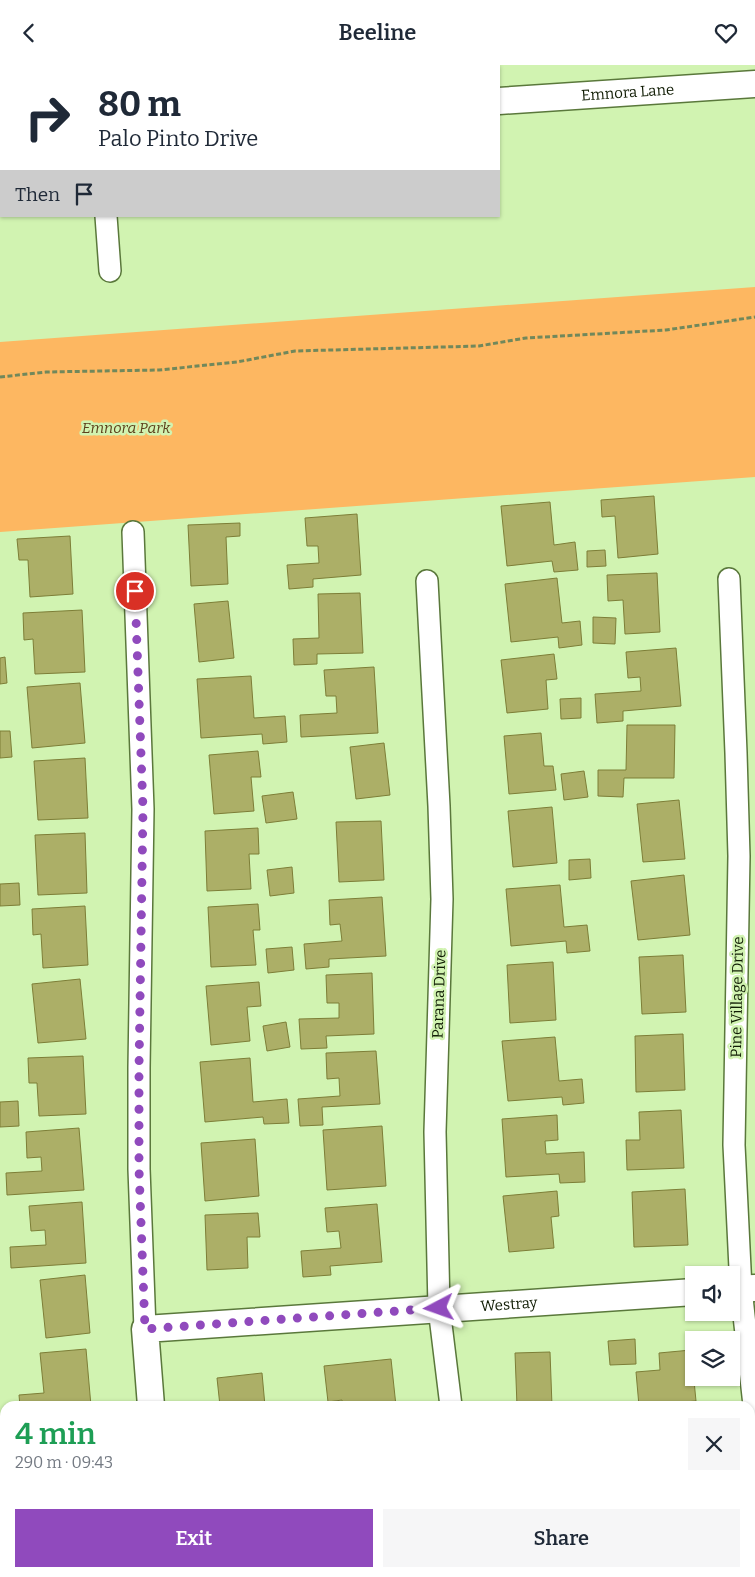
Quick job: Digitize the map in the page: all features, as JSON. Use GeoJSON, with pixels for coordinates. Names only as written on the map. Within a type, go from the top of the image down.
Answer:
{"type":"FeatureCollection","features":[{"type":"Feature","properties":{"kind":"street","name":"Emnora Lane"},"geometry":{"type":"LineString","coordinates":[[500,101],[755,84]]}},
{"type":"Feature","properties":{"kind":"street"},"geometry":{"type":"LineString","coordinates":[[106,217],[110,271]]}},
{"type":"Feature","properties":{"kind":"street"},"geometry":{"type":"LineString","coordinates":[[133,532],[143,809],[139,1169],[145,1329],[151,1401]]}},
{"type":"Feature","properties":{"kind":"street","name":"Pine Village Drive"},"geometry":{"type":"LineString","coordinates":[[728,579],[739,856],[734,1145],[742,1289],[754,1401]]}},
{"type":"Feature","properties":{"kind":"street","name":"Parana Drive"},"geometry":{"type":"LineString","coordinates":[[427,581],[442,899],[435,1132],[439,1308],[450,1401]]}},
{"type":"Feature","properties":{"kind":"street","name":"Westray"},"geometry":{"type":"LineString","coordinates":[[145,1329],[685,1293]]}},
{"type":"Feature","properties":{"kind":"path"},"geometry":{"type":"LineString","coordinates":[[0,377],[46,372],[159,370],[237,362],[295,351],[479,346],[526,338],[666,330],[755,317]]}},
{"type":"Feature","properties":{"kind":"green space","name":"Emnora Park"},"geometry":{"type":"Polygon","coordinates":[[[755,287],[755,477],[0,532],[0,342],[755,287]]]}},
{"type":"Feature","properties":{"kind":"building"},"geometry":{"type":"Polygon","coordinates":[[[654,496],[658,554],[618,558],[615,516],[602,517],[601,500],[654,496]]]}},
{"type":"Feature","properties":{"kind":"building"},"geometry":{"type":"Polygon","coordinates":[[[550,502],[554,545],[575,542],[578,570],[554,572],[552,561],[507,566],[501,506],[550,502]]]}},
{"type":"Feature","properties":{"kind":"building"},"geometry":{"type":"Polygon","coordinates":[[[357,514],[361,575],[313,579],[313,587],[289,589],[287,565],[319,563],[318,546],[307,546],[305,518],[357,514]]]}},
{"type":"Feature","properties":{"kind":"building"},"geometry":{"type":"Polygon","coordinates":[[[240,523],[240,536],[226,537],[228,584],[191,586],[188,525],[240,523]]]}},
{"type":"Feature","properties":{"kind":"building"},"geometry":{"type":"Polygon","coordinates":[[[70,536],[73,594],[30,597],[28,560],[19,560],[17,539],[70,536]]]}},
{"type":"Feature","properties":{"kind":"building"},"geometry":{"type":"Polygon","coordinates":[[[605,550],[606,566],[587,567],[587,551],[605,550]]]}},
{"type":"Feature","properties":{"kind":"building"},"geometry":{"type":"Polygon","coordinates":[[[657,573],[660,632],[625,634],[623,600],[608,601],[607,575],[657,573]]]}},
{"type":"Feature","properties":{"kind":"building"},"geometry":{"type":"Polygon","coordinates":[[[557,578],[562,623],[580,621],[582,645],[559,648],[558,637],[511,642],[505,584],[557,578]]]}},
{"type":"Feature","properties":{"kind":"building"},"geometry":{"type":"Polygon","coordinates":[[[360,593],[363,653],[317,654],[317,664],[294,665],[293,639],[319,638],[318,594],[360,593]]]}},
{"type":"Feature","properties":{"kind":"building"},"geometry":{"type":"Polygon","coordinates":[[[228,601],[234,658],[199,662],[194,604],[228,601]]]}},
{"type":"Feature","properties":{"kind":"building"},"geometry":{"type":"Polygon","coordinates":[[[82,610],[85,672],[35,674],[33,639],[24,640],[23,613],[82,610]]]}},
{"type":"Feature","properties":{"kind":"building"},"geometry":{"type":"Polygon","coordinates":[[[593,617],[616,618],[615,644],[593,643],[593,617]]]}},
{"type":"Feature","properties":{"kind":"building"},"geometry":{"type":"Polygon","coordinates":[[[676,648],[681,706],[623,711],[623,721],[597,723],[595,694],[641,691],[640,677],[628,678],[626,652],[676,648]]]}},
{"type":"Feature","properties":{"kind":"building"},"geometry":{"type":"Polygon","coordinates":[[[554,654],[557,679],[546,680],[548,709],[507,713],[501,660],[554,654]]]}},
{"type":"Feature","properties":{"kind":"building"},"geometry":{"type":"Polygon","coordinates":[[[5,657],[7,683],[0,684],[0,658],[5,657]]]}},
{"type":"Feature","properties":{"kind":"building"},"geometry":{"type":"Polygon","coordinates":[[[374,667],[378,733],[301,737],[300,715],[337,713],[336,696],[326,696],[324,670],[374,667]]]}},
{"type":"Feature","properties":{"kind":"building"},"geometry":{"type":"Polygon","coordinates":[[[251,676],[254,718],[285,716],[287,742],[263,744],[262,734],[201,738],[197,679],[251,676]]]}},
{"type":"Feature","properties":{"kind":"building"},"geometry":{"type":"Polygon","coordinates":[[[80,683],[85,743],[32,748],[27,687],[80,683]]]}},
{"type":"Feature","properties":{"kind":"building"},"geometry":{"type":"Polygon","coordinates":[[[581,698],[581,718],[561,719],[560,699],[581,698]]]}},
{"type":"Feature","properties":{"kind":"building"},"geometry":{"type":"Polygon","coordinates":[[[627,725],[675,725],[674,778],[624,778],[623,797],[598,796],[598,770],[626,770],[627,725]]]}},
{"type":"Feature","properties":{"kind":"building"},"geometry":{"type":"Polygon","coordinates":[[[0,731],[10,731],[12,757],[0,758],[0,731]]]}},
{"type":"Feature","properties":{"kind":"building"},"geometry":{"type":"Polygon","coordinates":[[[541,733],[544,766],[553,766],[556,790],[509,794],[504,736],[541,733]]]}},
{"type":"Feature","properties":{"kind":"building"},"geometry":{"type":"Polygon","coordinates":[[[384,743],[390,795],[356,799],[350,747],[384,743]]]}},
{"type":"Feature","properties":{"kind":"building"},"geometry":{"type":"Polygon","coordinates":[[[258,751],[261,777],[251,777],[254,811],[214,814],[209,755],[258,751]]]}},
{"type":"Feature","properties":{"kind":"building"},"geometry":{"type":"Polygon","coordinates":[[[85,758],[88,818],[38,820],[34,761],[85,758]]]}},
{"type":"Feature","properties":{"kind":"building"},"geometry":{"type":"Polygon","coordinates":[[[584,771],[588,797],[564,800],[561,774],[584,771]]]}},
{"type":"Feature","properties":{"kind":"building"},"geometry":{"type":"Polygon","coordinates":[[[293,792],[297,819],[266,823],[262,796],[293,792]]]}},
{"type":"Feature","properties":{"kind":"building"},"geometry":{"type":"Polygon","coordinates":[[[679,800],[685,859],[643,862],[637,804],[679,800]]]}},
{"type":"Feature","properties":{"kind":"building"},"geometry":{"type":"Polygon","coordinates":[[[552,807],[557,863],[513,867],[508,811],[552,807]]]}},
{"type":"Feature","properties":{"kind":"building"},"geometry":{"type":"Polygon","coordinates":[[[381,821],[384,880],[339,882],[336,822],[381,821]]]}},
{"type":"Feature","properties":{"kind":"building"},"geometry":{"type":"Polygon","coordinates":[[[258,828],[259,854],[249,854],[251,889],[207,891],[205,831],[258,828]]]}},
{"type":"Feature","properties":{"kind":"building"},"geometry":{"type":"Polygon","coordinates":[[[85,833],[87,893],[38,895],[35,835],[85,833]]]}},
{"type":"Feature","properties":{"kind":"building"},"geometry":{"type":"Polygon","coordinates":[[[590,859],[591,878],[569,880],[569,860],[590,859]]]}},
{"type":"Feature","properties":{"kind":"building"},"geometry":{"type":"Polygon","coordinates":[[[292,867],[294,893],[270,896],[267,870],[292,867]]]}},
{"type":"Feature","properties":{"kind":"building"},"geometry":{"type":"Polygon","coordinates":[[[684,875],[690,935],[638,940],[631,881],[684,875]]]}},
{"type":"Feature","properties":{"kind":"building"},"geometry":{"type":"Polygon","coordinates":[[[19,883],[20,905],[0,906],[0,884],[19,883]]]}},
{"type":"Feature","properties":{"kind":"building"},"geometry":{"type":"Polygon","coordinates":[[[560,885],[564,927],[587,925],[590,951],[567,953],[566,941],[511,946],[506,889],[560,885]]]}},
{"type":"Feature","properties":{"kind":"building"},"geometry":{"type":"Polygon","coordinates":[[[382,897],[386,956],[329,959],[329,967],[306,969],[304,944],[342,941],[340,924],[330,925],[329,900],[382,897]]]}},
{"type":"Feature","properties":{"kind":"building"},"geometry":{"type":"Polygon","coordinates":[[[258,904],[260,930],[253,930],[256,965],[211,967],[208,907],[258,904]]]}},
{"type":"Feature","properties":{"kind":"building"},"geometry":{"type":"Polygon","coordinates":[[[85,906],[88,965],[43,968],[41,934],[33,935],[32,909],[85,906]]]}},
{"type":"Feature","properties":{"kind":"building"},"geometry":{"type":"Polygon","coordinates":[[[292,947],[294,970],[268,973],[266,949],[292,947]]]}},
{"type":"Feature","properties":{"kind":"building"},"geometry":{"type":"Polygon","coordinates":[[[683,955],[686,1012],[642,1014],[639,957],[683,955]]]}},
{"type":"Feature","properties":{"kind":"building"},"geometry":{"type":"Polygon","coordinates":[[[553,962],[556,1020],[510,1023],[507,965],[553,962]]]}},
{"type":"Feature","properties":{"kind":"building"},"geometry":{"type":"Polygon","coordinates":[[[372,973],[374,1034],[326,1036],[327,1048],[301,1049],[299,1019],[339,1018],[339,1003],[327,1003],[326,975],[372,973]]]}},
{"type":"Feature","properties":{"kind":"building"},"geometry":{"type":"Polygon","coordinates":[[[80,979],[86,1039],[38,1043],[32,984],[80,979]]]}},
{"type":"Feature","properties":{"kind":"building"},"geometry":{"type":"Polygon","coordinates":[[[259,982],[261,1006],[247,1007],[250,1041],[211,1045],[206,986],[259,982]]]}},
{"type":"Feature","properties":{"kind":"building"},"geometry":{"type":"Polygon","coordinates":[[[286,1022],[290,1047],[267,1051],[263,1026],[286,1022]]]}},
{"type":"Feature","properties":{"kind":"building"},"geometry":{"type":"Polygon","coordinates":[[[683,1034],[685,1090],[636,1092],[635,1036],[683,1034]]]}},
{"type":"Feature","properties":{"kind":"building"},"geometry":{"type":"Polygon","coordinates":[[[555,1037],[559,1081],[582,1079],[584,1103],[563,1105],[562,1097],[508,1101],[502,1041],[555,1037]]]}},
{"type":"Feature","properties":{"kind":"building"},"geometry":{"type":"Polygon","coordinates":[[[376,1051],[380,1104],[322,1107],[323,1125],[300,1126],[298,1099],[340,1096],[339,1078],[327,1079],[326,1053],[376,1051]]]}},
{"type":"Feature","properties":{"kind":"building"},"geometry":{"type":"Polygon","coordinates":[[[83,1056],[86,1114],[39,1116],[37,1083],[29,1083],[28,1058],[83,1056]]]}},
{"type":"Feature","properties":{"kind":"building"},"geometry":{"type":"Polygon","coordinates":[[[250,1058],[253,1102],[287,1099],[289,1123],[264,1124],[263,1117],[205,1122],[200,1062],[250,1058]]]}},
{"type":"Feature","properties":{"kind":"building"},"geometry":{"type":"Polygon","coordinates":[[[18,1101],[19,1126],[0,1127],[0,1102],[18,1101]]]}},
{"type":"Feature","properties":{"kind":"building"},"geometry":{"type":"Polygon","coordinates":[[[681,1110],[684,1168],[627,1170],[626,1140],[640,1140],[639,1112],[681,1110]]]}},
{"type":"Feature","properties":{"kind":"building"},"geometry":{"type":"Polygon","coordinates":[[[557,1115],[558,1140],[545,1141],[546,1154],[584,1152],[585,1182],[560,1183],[559,1174],[506,1177],[502,1119],[557,1115]]]}},
{"type":"Feature","properties":{"kind":"building"},"geometry":{"type":"Polygon","coordinates":[[[382,1126],[386,1186],[327,1190],[323,1130],[382,1126]]]}},
{"type":"Feature","properties":{"kind":"building"},"geometry":{"type":"Polygon","coordinates":[[[79,1128],[84,1190],[7,1195],[6,1173],[42,1171],[41,1157],[27,1158],[26,1132],[79,1128]]]}},
{"type":"Feature","properties":{"kind":"building"},"geometry":{"type":"Polygon","coordinates":[[[255,1139],[259,1196],[205,1201],[201,1143],[255,1139]]]}},
{"type":"Feature","properties":{"kind":"building"},"geometry":{"type":"Polygon","coordinates":[[[685,1189],[688,1245],[634,1247],[632,1192],[685,1189]]]}},
{"type":"Feature","properties":{"kind":"building"},"geometry":{"type":"Polygon","coordinates":[[[557,1191],[559,1216],[551,1217],[554,1248],[509,1252],[503,1196],[557,1191]]]}},
{"type":"Feature","properties":{"kind":"building"},"geometry":{"type":"Polygon","coordinates":[[[82,1202],[86,1263],[11,1268],[10,1247],[46,1245],[45,1230],[31,1231],[29,1206],[82,1202]]]}},
{"type":"Feature","properties":{"kind":"building"},"geometry":{"type":"Polygon","coordinates":[[[377,1204],[382,1262],[330,1266],[331,1275],[303,1277],[301,1251],[341,1248],[339,1231],[327,1232],[325,1208],[377,1204]]]}},
{"type":"Feature","properties":{"kind":"building"},"geometry":{"type":"Polygon","coordinates":[[[258,1213],[260,1237],[247,1237],[248,1268],[207,1270],[205,1215],[258,1213]]]}},
{"type":"Feature","properties":{"kind":"building"},"geometry":{"type":"Polygon","coordinates":[[[85,1275],[90,1333],[46,1338],[40,1280],[85,1275]]]}},
{"type":"Feature","properties":{"kind":"building"},"geometry":{"type":"Polygon","coordinates":[[[635,1339],[636,1364],[610,1365],[608,1341],[635,1339]]]}},
{"type":"Feature","properties":{"kind":"building"},"geometry":{"type":"Polygon","coordinates":[[[86,1349],[91,1401],[20,1401],[19,1395],[44,1393],[40,1353],[86,1349]]]}},
{"type":"Feature","properties":{"kind":"building"},"geometry":{"type":"Polygon","coordinates":[[[685,1351],[685,1386],[695,1386],[696,1401],[639,1401],[636,1372],[660,1370],[659,1353],[685,1351]]]}},
{"type":"Feature","properties":{"kind":"building"},"geometry":{"type":"Polygon","coordinates":[[[550,1352],[552,1401],[517,1401],[515,1353],[550,1352]]]}},
{"type":"Feature","properties":{"kind":"building"},"geometry":{"type":"Polygon","coordinates":[[[391,1359],[395,1401],[328,1401],[324,1366],[391,1359]]]}},
{"type":"Feature","properties":{"kind":"building"},"geometry":{"type":"Polygon","coordinates":[[[262,1373],[265,1401],[219,1401],[217,1378],[262,1373]]]}},
{"type":"Feature","properties":{"kind":"route"},"geometry":{"type":"LineString","coordinates":[[135,591],[143,809],[139,1169],[145,1329],[439,1308]]}}]}
